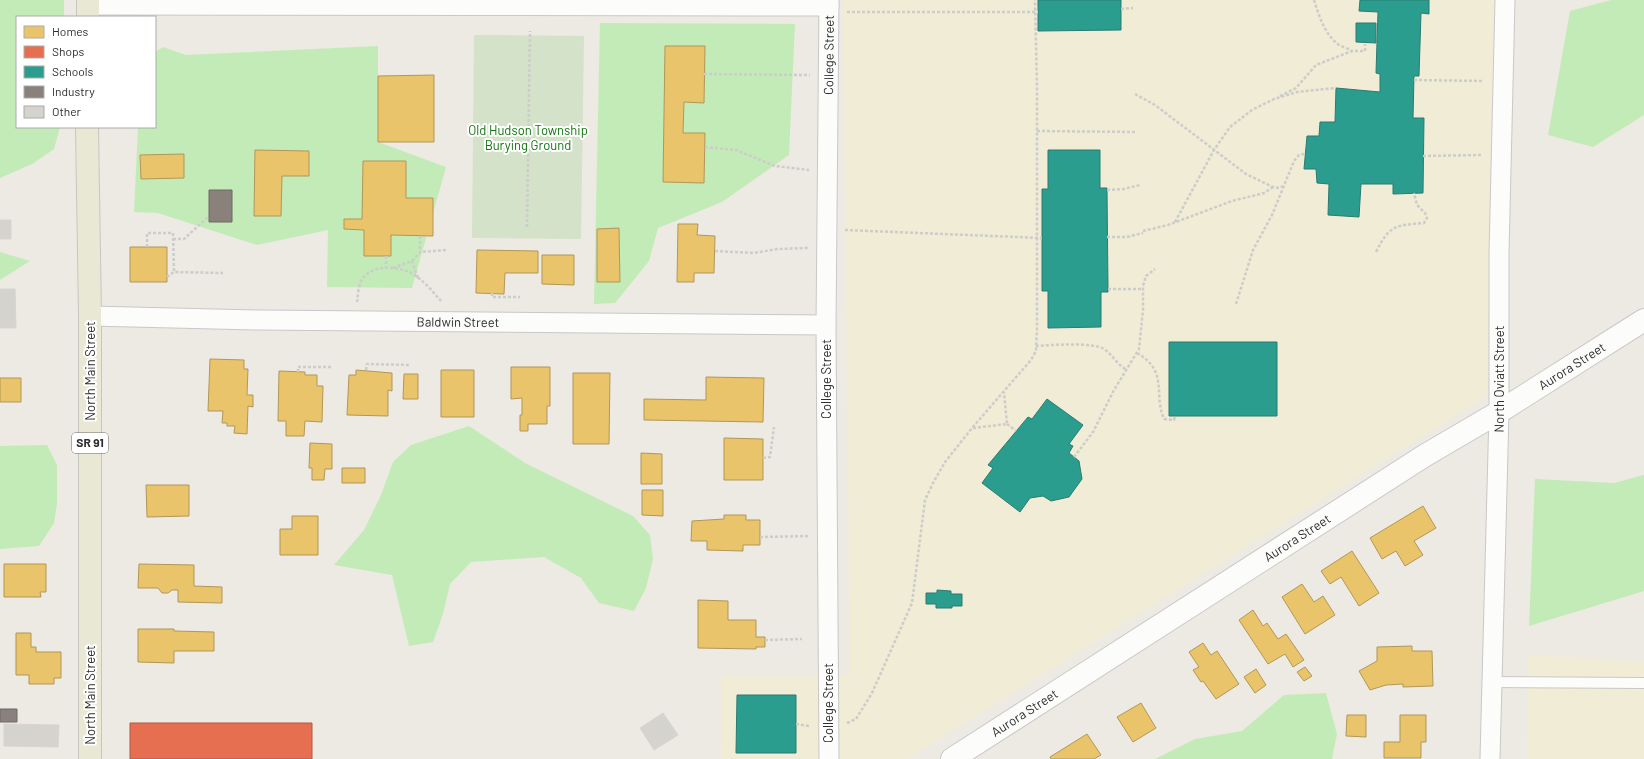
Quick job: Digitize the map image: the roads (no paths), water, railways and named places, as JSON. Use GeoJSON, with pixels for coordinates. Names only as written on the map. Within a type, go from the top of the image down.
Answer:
{"type":"FeatureCollection","features":[{"type":"Feature","properties":{"kind":"main road","name":"North Main Street"},"geometry":{"type":"LineString","coordinates":[[87,128],[90,316],[90,759]]}},
{"type":"Feature","properties":{"kind":"street","name":"North Oviatt Street"},"geometry":{"type":"LineString","coordinates":[[1490,759],[1499,412],[1500,154],[1505,0]]}},
{"type":"Feature","properties":{"kind":"street"},"geometry":{"type":"LineString","coordinates":[[88,7],[829,6]]}},
{"type":"Feature","properties":{"kind":"street","name":"College Street"},"geometry":{"type":"LineString","coordinates":[[829,6],[826,249],[829,759]]}},
{"type":"Feature","properties":{"kind":"street","name":"Baldwin Street"},"geometry":{"type":"LineString","coordinates":[[90,316],[359,321],[826,325]]}},
{"type":"Feature","properties":{"kind":"street","name":"Aurora Street"},"geometry":{"type":"LineString","coordinates":[[952,759],[1424,456],[1499,412],[1644,320]]}},
{"type":"Feature","properties":{"kind":"lane"},"geometry":{"type":"LineString","coordinates":[[1491,682],[1644,683]]}},
{"type":"Feature","properties":{"kind":"park label","name":"Old Hudson Township Burying Ground"},"geometry":{"type":"Point","coordinates":[528,138]}}]}
